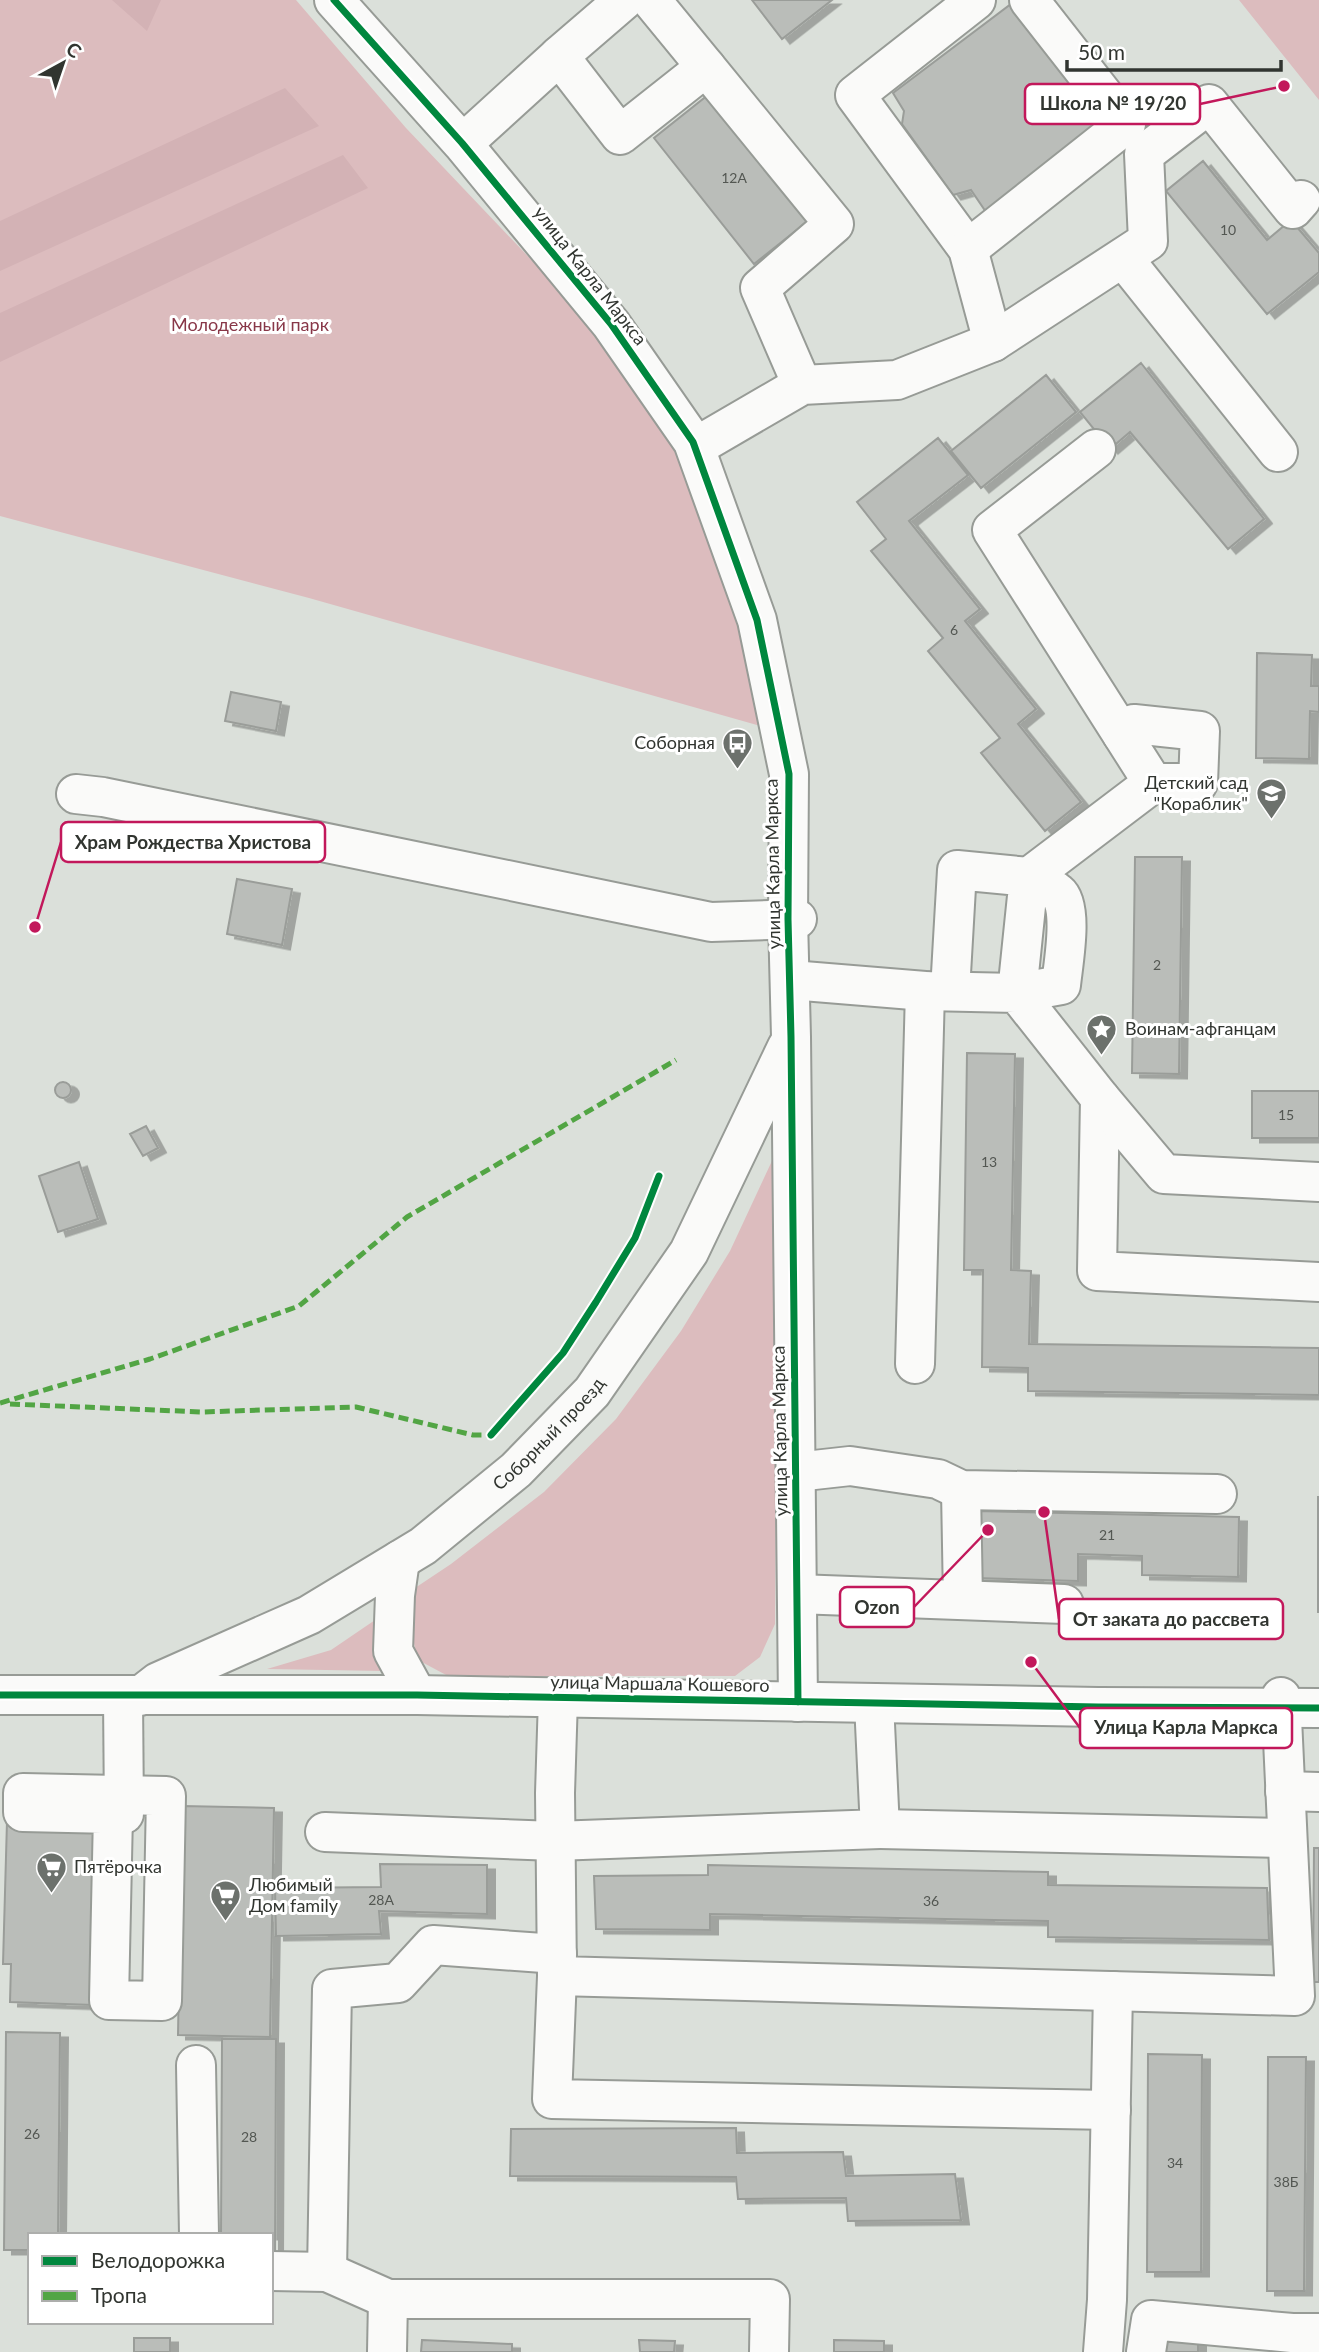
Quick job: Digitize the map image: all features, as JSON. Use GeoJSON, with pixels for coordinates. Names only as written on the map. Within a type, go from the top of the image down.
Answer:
{"type":"FeatureCollection","features":[{"type":"Feature","properties":{"kind":"street","name":"улица Карла Маркса"},"geometry":{"type":"LineString","coordinates":[[334,0],[463,143],[611,324],[693,442],[757,620],[789,775],[795,1031],[801,1697]]}},
{"type":"Feature","properties":{"kind":"street"},"geometry":{"type":"LineString","coordinates":[[76,794],[103,797],[711,922],[793,919],[797,771],[765,615],[704,442],[617,312],[471,136],[351,0]]}},
{"type":"Feature","properties":{"kind":"street"},"geometry":{"type":"LineString","coordinates":[[471,136],[624,0]]}},
{"type":"Feature","properties":{"kind":"street"},"geometry":{"type":"LineString","coordinates":[[652,0],[834,225],[760,288],[802,385]]}},
{"type":"Feature","properties":{"kind":"street"},"geometry":{"type":"LineString","coordinates":[[976,0],[855,95],[968,249],[993,342]]}},
{"type":"Feature","properties":{"kind":"street"},"geometry":{"type":"LineString","coordinates":[[968,249],[1126,124],[1029,0]]}},
{"type":"Feature","properties":{"kind":"street"},"geometry":{"type":"LineString","coordinates":[[559,56],[620,135],[706,66]]}},
{"type":"Feature","properties":{"kind":"street"},"geometry":{"type":"LineString","coordinates":[[704,442],[802,385],[897,380],[993,342],[1123,258],[1148,241],[1144,154],[1209,104],[1293,209],[1301,200]]}},
{"type":"Feature","properties":{"kind":"street"},"geometry":{"type":"LineString","coordinates":[[1123,258],[1278,452]]}},
{"type":"Feature","properties":{"kind":"street"},"geometry":{"type":"LineString","coordinates":[[1097,449],[992,530],[1153,783]]}},
{"type":"Feature","properties":{"kind":"street"},"geometry":{"type":"LineString","coordinates":[[1122,734],[1134,724],[1199,731],[1198,783],[1153,783],[1029,877],[1017,993],[1164,1174],[1319,1182]]}},
{"type":"Feature","properties":{"kind":"street"},"geometry":{"type":"LineString","coordinates":[[915,1364],[937,991],[957,870],[1029,877],[1060,894],[1064,901],[1067,914],[1054,1040]]}},
{"type":"Feature","properties":{"kind":"street"},"geometry":{"type":"LineString","coordinates":[[794,980],[937,991],[1017,993],[1061,985]]}},
{"type":"Feature","properties":{"kind":"street","name":"Соборный проезд"},"geometry":{"type":"LineString","coordinates":[[140,1692],[309,1615],[423,1546],[516,1470],[592,1392],[689,1252],[795,1031]]}},
{"type":"Feature","properties":{"kind":"street"},"geometry":{"type":"LineString","coordinates":[[1100,1098],[1097,1271],[1319,1282]]}},
{"type":"Feature","properties":{"kind":"street"},"geometry":{"type":"LineString","coordinates":[[799,1472],[850,1466],[938,1479],[961,1490],[1217,1494]]}},
{"type":"Feature","properties":{"kind":"street"},"geometry":{"type":"LineString","coordinates":[[961,1490],[962,1600]]}},
{"type":"Feature","properties":{"kind":"street"},"geometry":{"type":"LineString","coordinates":[[400,1560],[393,1651],[415,1690],[1281,1702],[1319,1697]]}},
{"type":"Feature","properties":{"kind":"street"},"geometry":{"type":"LineString","coordinates":[[800,1594],[1064,1604]]}},
{"type":"Feature","properties":{"kind":"street"},"geometry":{"type":"LineString","coordinates":[[0,1681],[140,1692],[120,1808],[109,2000],[162,2001],[166,1796],[120,1808]]}},
{"type":"Feature","properties":{"kind":"street","name":"улица Маршала Кошевого"},"geometry":{"type":"LineString","coordinates":[[0,1695],[415,1690],[558,1698],[801,1697],[874,1703],[1281,1702],[1319,1708]]}},
{"type":"Feature","properties":{"kind":"street"},"geometry":{"type":"LineString","coordinates":[[558,1698],[555,1840],[557,1965],[552,2099],[1111,2110]]}},
{"type":"Feature","properties":{"kind":"street"},"geometry":{"type":"LineString","coordinates":[[327,2272],[332,1989],[398,1983],[433,1945],[557,1965],[1113,1991],[1307,1997],[1287,1838],[1302,1791],[1281,1702]]}},
{"type":"Feature","properties":{"kind":"street"},"geometry":{"type":"LineString","coordinates":[[874,1703],[880,1829]]}},
{"type":"Feature","properties":{"kind":"street"},"geometry":{"type":"LineString","coordinates":[[325,1832],[555,1840],[880,1829],[1287,1838]]}},
{"type":"Feature","properties":{"kind":"street"},"geometry":{"type":"LineString","coordinates":[[1103,2352],[1107,2300],[1113,1991]]}},
{"type":"Feature","properties":{"kind":"street"},"geometry":{"type":"LineString","coordinates":[[197,2065],[198,2233]]}},
{"type":"Feature","properties":{"kind":"street"},"geometry":{"type":"LineString","coordinates":[[273,2272],[327,2272],[388,2299],[770,2299],[769,2352]]}},
{"type":"Feature","properties":{"kind":"street"},"geometry":{"type":"LineString","coordinates":[[387,2352],[388,2299]]}},
{"type":"Feature","properties":{"kind":"street"},"geometry":{"type":"LineString","coordinates":[[1146,2352],[1151,2319],[1292,2333],[1319,2333]]}},
{"type":"Feature","properties":{"kind":"green space","name":"Молодежный парк"},"geometry":{"type":"Polygon","coordinates":[[[0,0],[296,0],[406,128],[560,290],[630,383],[679,455],[723,546],[764,727],[309,598],[0,516],[0,0]]]}},
{"type":"Feature","properties":{"kind":"green space"},"geometry":{"type":"Polygon","coordinates":[[[1239,0],[1319,0],[1319,100],[1239,0]]]}},
{"type":"Feature","properties":{"kind":"green space"},"geometry":{"type":"Polygon","coordinates":[[[778,1148],[775,1624],[760,1657],[735,1676],[448,1676],[418,1660],[410,1627],[415,1588],[451,1564],[544,1492],[616,1419],[681,1331],[730,1251],[778,1148]]]}},
{"type":"Feature","properties":{"kind":"green space"},"geometry":{"type":"Polygon","coordinates":[[[378,1618],[385,1671],[267,1669],[331,1650],[378,1618]]]}},
{"type":"Feature","properties":{"kind":"shaded area"},"geometry":{"type":"Polygon","coordinates":[[[112,0],[161,0],[147,31],[112,0]]]}},
{"type":"Feature","properties":{"kind":"shaded area"},"geometry":{"type":"Polygon","coordinates":[[[285,88],[319,126],[0,271],[0,221],[285,88]]]}},
{"type":"Feature","properties":{"kind":"shaded area"},"geometry":{"type":"Polygon","coordinates":[[[343,155],[368,188],[0,362],[0,313],[343,155]]]}},
{"type":"Feature","properties":{"kind":"building"},"geometry":{"type":"Polygon","coordinates":[[[752,0],[832,0],[782,39],[752,0]]]}},
{"type":"Feature","properties":{"kind":"building"},"geometry":{"type":"Polygon","coordinates":[[[1011,4],[1102,120],[986,212],[971,190],[953,195],[902,124],[904,111],[893,93],[1011,4]]]}},
{"type":"Feature","properties":{"kind":"building"},"geometry":{"type":"Polygon","coordinates":[[[713,91],[813,217],[754,264],[654,138],[713,91]]]}},
{"type":"Feature","properties":{"kind":"building"},"geometry":{"type":"Polygon","coordinates":[[[1203,161],[1267,240],[1291,220],[1319,253],[1319,272],[1267,314],[1166,191],[1203,161]]]}},
{"type":"Feature","properties":{"kind":"building"},"geometry":{"type":"Polygon","coordinates":[[[1141,363],[1264,519],[1228,549],[1130,432],[1110,449],[1080,412],[1141,363]]]}},
{"type":"Feature","properties":{"kind":"building"},"geometry":{"type":"Polygon","coordinates":[[[1046,375],[1076,412],[981,488],[951,451],[1046,375]]]}},
{"type":"Feature","properties":{"kind":"building"},"geometry":{"type":"Polygon","coordinates":[[[938,438],[968,475],[909,521],[980,609],[965,621],[1036,709],[1018,724],[1081,802],[1045,831],[981,753],[1000,738],[928,651],[943,638],[871,551],[886,539],[857,502],[938,438]]]}},
{"type":"Feature","properties":{"kind":"building"},"geometry":{"type":"Polygon","coordinates":[[[1257,653],[1312,655],[1311,686],[1319,686],[1319,712],[1310,711],[1309,759],[1256,758],[1257,653]]]}},
{"type":"Feature","properties":{"kind":"building"},"geometry":{"type":"Polygon","coordinates":[[[231,692],[281,702],[276,731],[225,721],[231,692]]]}},
{"type":"Feature","properties":{"kind":"building"},"geometry":{"type":"Polygon","coordinates":[[[1135,857],[1182,857],[1179,1074],[1132,1073],[1135,857]]]}},
{"type":"Feature","properties":{"kind":"building"},"geometry":{"type":"Polygon","coordinates":[[[237,879],[292,889],[282,945],[227,934],[237,879]]]}},
{"type":"Feature","properties":{"kind":"building"},"geometry":{"type":"Polygon","coordinates":[[[967,1053],[1015,1054],[1011,1270],[1031,1271],[1029,1344],[1319,1348],[1319,1395],[1028,1391],[1028,1368],[982,1367],[983,1270],[964,1270],[967,1053]]]}},
{"type":"Feature","properties":{"kind":"building"},"geometry":{"type":"Polygon","coordinates":[[[63,1082],[71,1090],[63,1098],[55,1090],[63,1082]]]}},
{"type":"Feature","properties":{"kind":"building"},"geometry":{"type":"Polygon","coordinates":[[[1252,1091],[1319,1091],[1319,1138],[1252,1138],[1252,1091]]]}},
{"type":"Feature","properties":{"kind":"building"},"geometry":{"type":"Polygon","coordinates":[[[146,1126],[158,1148],[143,1156],[130,1134],[146,1126]]]}},
{"type":"Feature","properties":{"kind":"building"},"geometry":{"type":"Polygon","coordinates":[[[79,1162],[98,1219],[58,1232],[39,1176],[79,1162]]]}},
{"type":"Feature","properties":{"kind":"building"},"geometry":{"type":"Polygon","coordinates":[[[1319,1497],[1319,1612],[1318,1612],[1319,1497]]]}},
{"type":"Feature","properties":{"kind":"building"},"geometry":{"type":"Polygon","coordinates":[[[976,1511],[1239,1517],[1238,1577],[1142,1575],[1142,1556],[1078,1554],[1078,1581],[975,1578],[976,1511]]]}},
{"type":"Feature","properties":{"kind":"building","name":"Любимый Дом family"},"geometry":{"type":"Polygon","coordinates":[[[182,1806],[274,1808],[270,2037],[178,2035],[182,1806]]]}},
{"type":"Feature","properties":{"kind":"building","name":"Пятёрочка"},"geometry":{"type":"Polygon","coordinates":[[[7,1821],[100,1824],[93,2005],[10,2002],[11,1964],[3,1964],[7,1821]]]}},
{"type":"Feature","properties":{"kind":"building"},"geometry":{"type":"Polygon","coordinates":[[[1314,1848],[1319,1848],[1319,1982],[1313,1982],[1314,1848]]]}},
{"type":"Feature","properties":{"kind":"building"},"geometry":{"type":"Polygon","coordinates":[[[380,1864],[487,1865],[487,1914],[379,1911],[381,1934],[276,1936],[275,1888],[381,1887],[380,1864]]]}},
{"type":"Feature","properties":{"kind":"building"},"geometry":{"type":"Polygon","coordinates":[[[708,1865],[1048,1872],[1048,1885],[1267,1888],[1269,1940],[1048,1937],[1048,1921],[710,1914],[710,1930],[596,1929],[594,1876],[708,1875],[708,1865]]]}},
{"type":"Feature","properties":{"kind":"building"},"geometry":{"type":"Polygon","coordinates":[[[6,2032],[60,2033],[58,2233],[28,2233],[28,2250],[4,2250],[6,2032]]]}},
{"type":"Feature","properties":{"kind":"building"},"geometry":{"type":"Polygon","coordinates":[[[222,2039],[276,2039],[275,2257],[273,2233],[221,2233],[222,2039]]]}},
{"type":"Feature","properties":{"kind":"building"},"geometry":{"type":"Polygon","coordinates":[[[1148,2054],[1202,2055],[1201,2272],[1147,2272],[1148,2054]]]}},
{"type":"Feature","properties":{"kind":"building"},"geometry":{"type":"Polygon","coordinates":[[[1268,2057],[1306,2057],[1304,2291],[1267,2291],[1268,2057]]]}},
{"type":"Feature","properties":{"kind":"building"},"geometry":{"type":"Polygon","coordinates":[[[736,2128],[737,2153],[843,2152],[846,2176],[955,2174],[961,2220],[848,2221],[846,2198],[738,2199],[736,2177],[510,2176],[511,2129],[736,2128]]]}},
{"type":"Feature","properties":{"kind":"building"},"geometry":{"type":"Polygon","coordinates":[[[1160,2333],[1198,2335],[1198,2352],[1160,2352],[1160,2333]]]}},
{"type":"Feature","properties":{"kind":"building"},"geometry":{"type":"Polygon","coordinates":[[[134,2338],[170,2338],[170,2352],[134,2352],[134,2338]]]}},
{"type":"Feature","properties":{"kind":"building"},"geometry":{"type":"Polygon","coordinates":[[[422,2340],[512,2344],[512,2352],[421,2352],[422,2340]]]}},
{"type":"Feature","properties":{"kind":"building"},"geometry":{"type":"Polygon","coordinates":[[[639,2340],[675,2341],[674,2352],[640,2352],[639,2340]]]}},
{"type":"Feature","properties":{"kind":"building"},"geometry":{"type":"Polygon","coordinates":[[[834,2340],[884,2341],[884,2352],[834,2352],[834,2340]]]}},
{"type":"Feature","properties":{"kind":"marked path"},"geometry":{"type":"LineString","coordinates":[[0,1403],[150,1359],[299,1306],[407,1217],[676,1060]]}},
{"type":"Feature","properties":{"kind":"marked path"},"geometry":{"type":"LineString","coordinates":[[10,1404],[202,1412],[356,1407],[473,1435],[491,1435]]}},
{"type":"Feature","properties":{"kind":"cycle path"},"geometry":{"type":"LineString","coordinates":[[334,0],[462,143],[611,324],[693,442],[757,620],[789,774],[788,919],[798,1702]]}},
{"type":"Feature","properties":{"kind":"cycle path"},"geometry":{"type":"LineString","coordinates":[[491,1435],[563,1353],[635,1238],[659,1176]]}},
{"type":"Feature","properties":{"kind":"cycle path"},"geometry":{"type":"LineString","coordinates":[[0,1695],[417,1695],[1098,1707],[1319,1708]]}},
{"type":"Feature","properties":{"kind":"place","name":"Школа № 19/20"},"geometry":{"type":"Point","coordinates":[1284,86]}},
{"type":"Feature","properties":{"kind":"place","name":"Соборная"},"geometry":{"type":"Point","coordinates":[738,770]}},
{"type":"Feature","properties":{"kind":"place","name":"Детский сад \"Кораблик\""},"geometry":{"type":"Point","coordinates":[1271,820]}},
{"type":"Feature","properties":{"kind":"place","name":"Храм Рождества Христова"},"geometry":{"type":"Point","coordinates":[35,927]}},
{"type":"Feature","properties":{"kind":"place","name":"Воинам-афганцам"},"geometry":{"type":"Point","coordinates":[1102,1056]}},
{"type":"Feature","properties":{"kind":"place","name":"От заката до рассвета"},"geometry":{"type":"Point","coordinates":[1044,1512]}},
{"type":"Feature","properties":{"kind":"place","name":"Ozon"},"geometry":{"type":"Point","coordinates":[988,1530]}},
{"type":"Feature","properties":{"kind":"place","name":"Улица Карла Маркса"},"geometry":{"type":"Point","coordinates":[1031,1662]}},
{"type":"Feature","properties":{"kind":"place","name":"Пятёрочка"},"geometry":{"type":"Point","coordinates":[51,1894]}},
{"type":"Feature","properties":{"kind":"place","name":"Любимый Дом family"},"geometry":{"type":"Point","coordinates":[226,1922]}}]}
